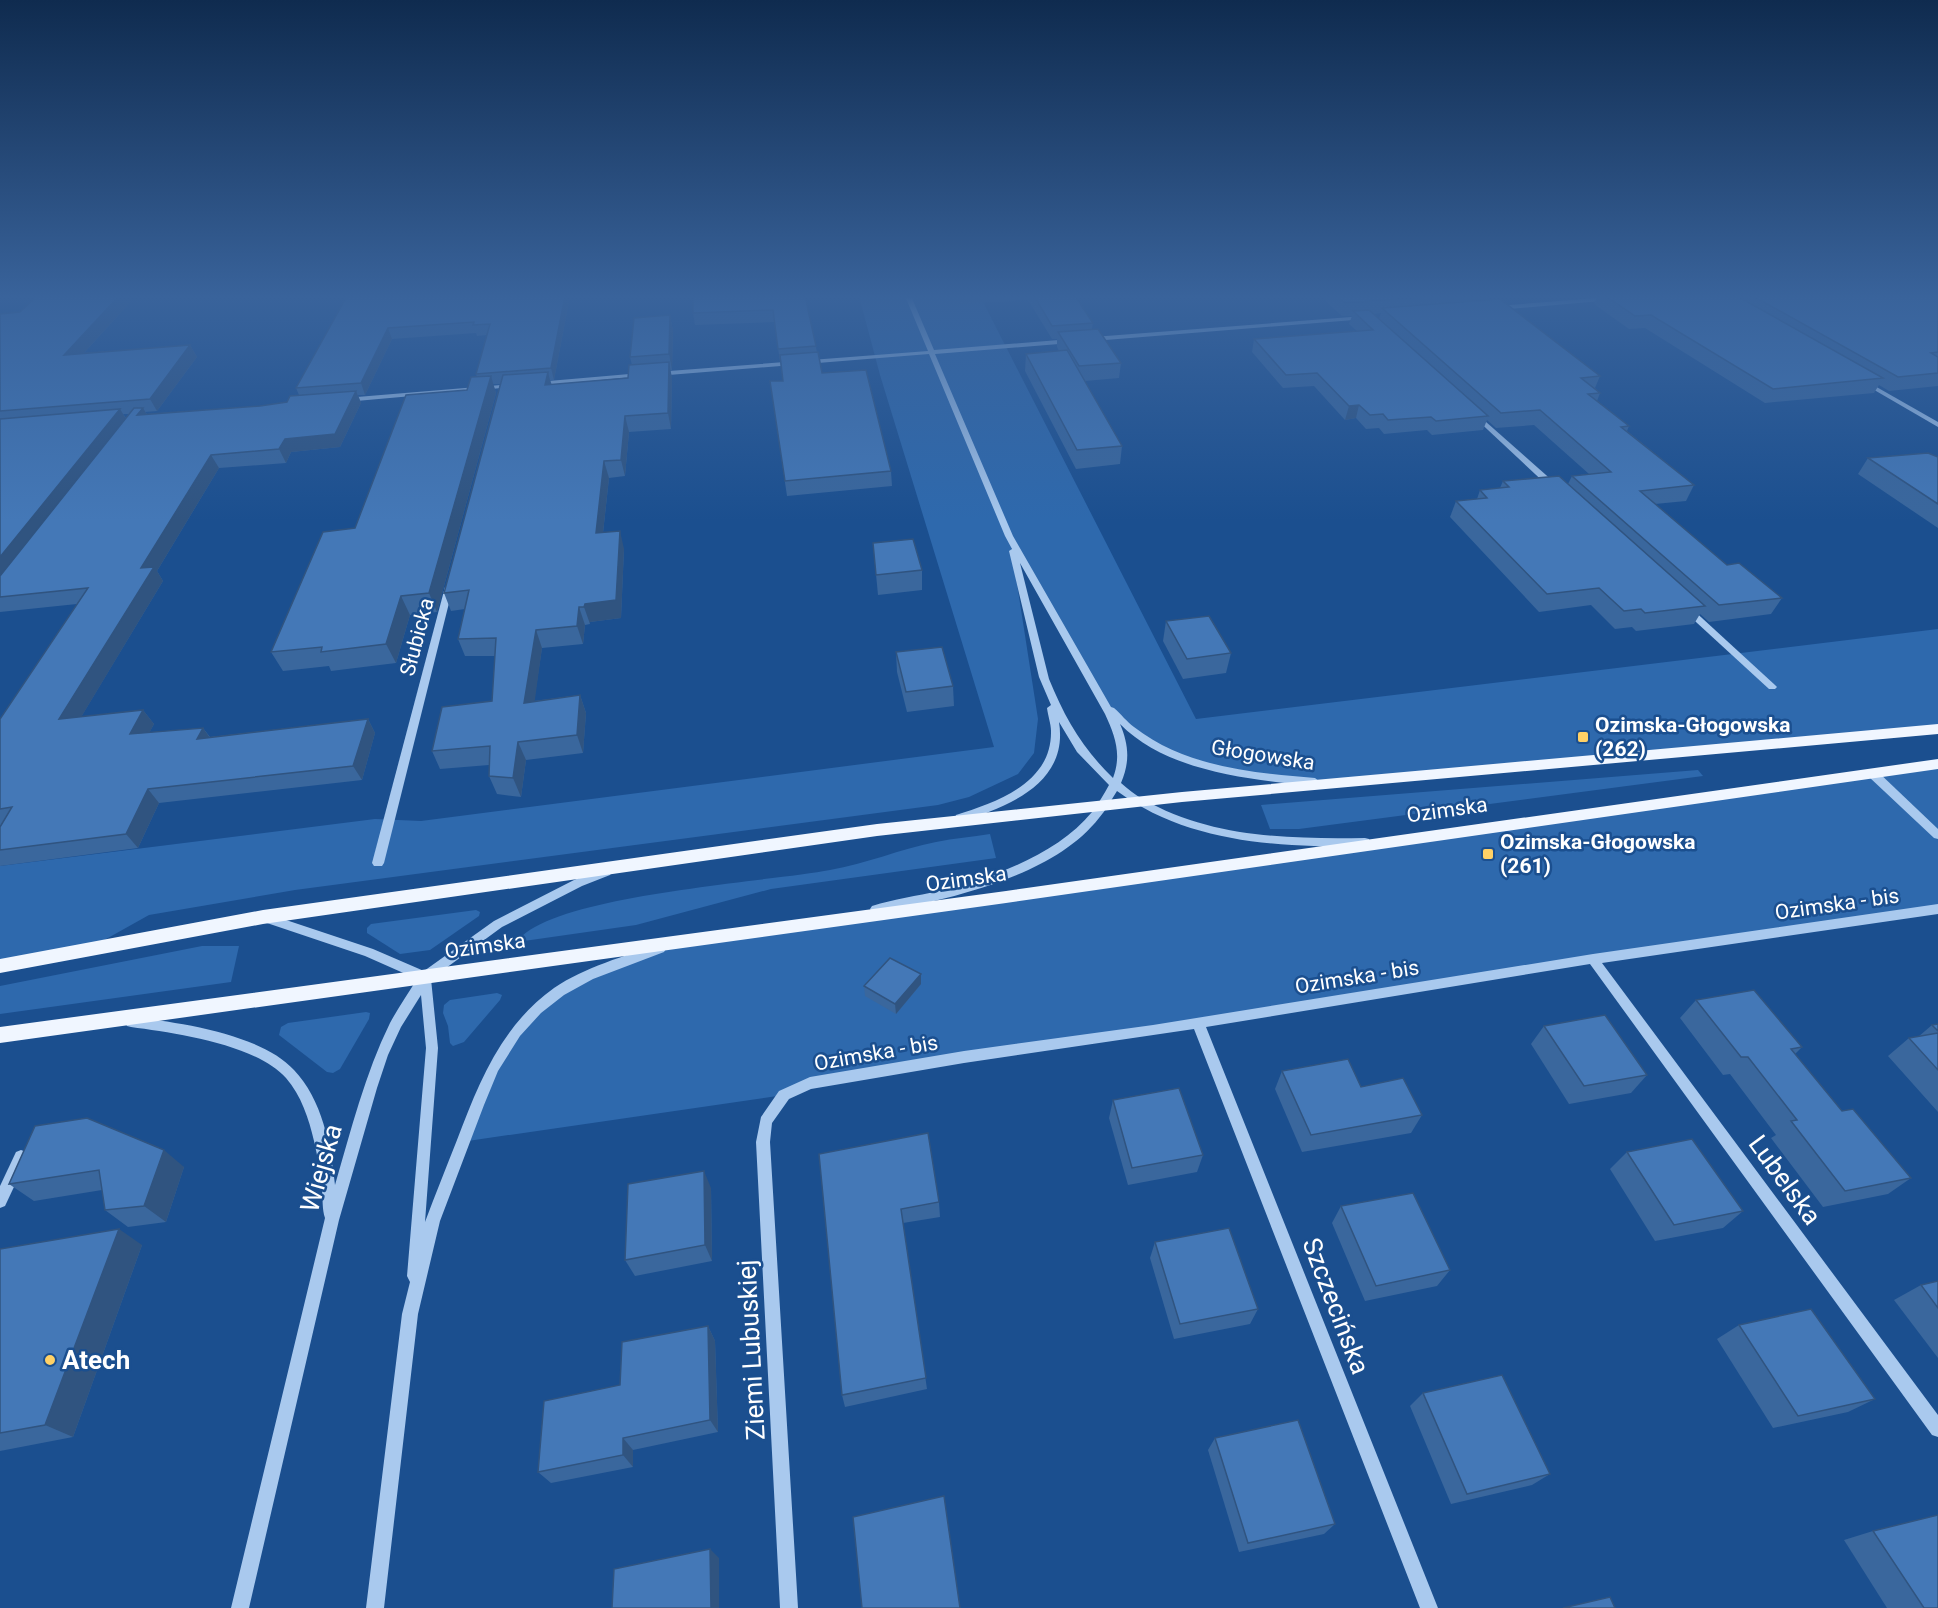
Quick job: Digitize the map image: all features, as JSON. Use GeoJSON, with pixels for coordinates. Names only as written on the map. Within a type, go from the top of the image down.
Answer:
{"type":"FeatureCollection","features":[{"type":"Feature","properties":{"kind":"main road","name":"Ozimska"},"geometry":{"type":"LineString","coordinates":[[0,966],[263,917],[944,822],[1938,729]]}},
{"type":"Feature","properties":{"kind":"main road","name":"Ozimska"},"geometry":{"type":"LineString","coordinates":[[0,1035],[98,1020],[425,978],[1938,764]]}},
{"type":"Feature","properties":{"kind":"street"},"geometry":{"type":"LineString","coordinates":[[526,385],[698,371]]}},
{"type":"Feature","properties":{"kind":"street","name":"Głogowska"},"geometry":{"type":"LineString","coordinates":[[940,371],[1009,536],[1117,730],[1123,758],[1115,784],[1097,770],[1077,744],[1064,724],[1044,677]]}},
{"type":"Feature","properties":{"kind":"street"},"geometry":{"type":"LineString","coordinates":[[1857,378],[1938,425]]}},
{"type":"Feature","properties":{"kind":"street"},"geometry":{"type":"LineString","coordinates":[[338,400],[515,386]]}},
{"type":"Feature","properties":{"kind":"street"},"geometry":{"type":"LineString","coordinates":[[500,398],[503,387]]}},
{"type":"Feature","properties":{"kind":"street"},"geometry":{"type":"LineString","coordinates":[[1471,411],[1558,491]]}},
{"type":"Feature","properties":{"kind":"street","name":"Głogowska"},"geometry":{"type":"LineString","coordinates":[[944,822],[997,805],[1014,796],[1048,768],[1056,741],[1054,716],[1009,536]]}},
{"type":"Feature","properties":{"kind":"street","name":"Słubicka"},"geometry":{"type":"LineString","coordinates":[[378,862],[453,572]]}},
{"type":"Feature","properties":{"kind":"street"},"geometry":{"type":"LineString","coordinates":[[1680,603],[1772,687]]}},
{"type":"Feature","properties":{"kind":"street","name":"Głogowska"},"geometry":{"type":"LineString","coordinates":[[1099,695],[1127,726],[1171,753],[1210,767],[1252,776],[1336,784]]}},
{"type":"Feature","properties":{"kind":"street"},"geometry":{"type":"LineString","coordinates":[[1872,773],[1938,835]]}},
{"type":"Feature","properties":{"kind":"street"},"geometry":{"type":"LineString","coordinates":[[804,924],[941,895],[1017,870],[1071,838],[1102,806],[1115,784],[1139,802],[1175,820],[1208,831],[1300,841],[1391,841]]}},
{"type":"Feature","properties":{"kind":"street","name":"Wiejska"},"geometry":{"type":"LineString","coordinates":[[240,1608],[332,1220],[382,1055],[410,998],[425,978],[498,924],[578,883],[626,865]]}},
{"type":"Feature","properties":{"kind":"street","name":"Ozimska - bis"},"geometry":{"type":"LineString","coordinates":[[784,1095],[810,1083],[964,1057],[1198,1023],[1593,959],[1938,909]]}},
{"type":"Feature","properties":{"kind":"street"},"geometry":{"type":"LineString","coordinates":[[263,917],[369,952],[425,978],[432,1048],[422,1199],[375,1608]]}},
{"type":"Feature","properties":{"kind":"street"},"geometry":{"type":"LineString","coordinates":[[410,1314],[434,1221],[461,1142],[493,1068],[516,1032],[537,1009],[560,991],[589,975],[655,950],[694,939]]}},
{"type":"Feature","properties":{"kind":"street","name":"Lubelska"},"geometry":{"type":"LineString","coordinates":[[1593,959],[1938,1429]]}},
{"type":"Feature","properties":{"kind":"street"},"geometry":{"type":"LineString","coordinates":[[98,1020],[142,1023],[192,1031],[261,1054],[279,1064],[291,1076],[306,1102],[321,1141],[332,1220]]}},
{"type":"Feature","properties":{"kind":"street","name":"Szczecińska"},"geometry":{"type":"LineString","coordinates":[[1198,1023],[1429,1608]]}},
{"type":"Feature","properties":{"kind":"street","name":"Ziemi Lubuskiej"},"geometry":{"type":"LineString","coordinates":[[784,1095],[766,1121],[763,1142],[789,1608]]}},
{"type":"Feature","properties":{"kind":"street"},"geometry":{"type":"LineString","coordinates":[[0,1201],[21,1157]]}},
{"type":"Feature","properties":{"kind":"shaded area"},"geometry":{"type":"Polygon","coordinates":[[[879,371],[1018,371],[1196,719],[1938,629],[1938,729],[1336,784],[1227,772],[1162,749],[1105,707],[1010,539],[1038,719],[1034,753],[1018,774],[969,797],[938,805],[295,890],[149,915],[90,948],[0,966],[0,866],[375,819],[421,821],[994,747],[879,371]]]}},
{"type":"Feature","properties":{"kind":"shaded area"},"geometry":{"type":"Polygon","coordinates":[[[1938,764],[1938,909],[810,1083],[784,1095],[461,1142],[516,1032],[560,991],[655,950],[1938,764]]]}},
{"type":"Feature","properties":{"kind":"shaded area"},"geometry":{"type":"Polygon","coordinates":[[[1698,770],[1703,776],[1299,829],[1270,829],[1261,805],[1698,770]]]}},
{"type":"Feature","properties":{"kind":"shaded area"},"geometry":{"type":"Polygon","coordinates":[[[990,834],[996,858],[771,889],[636,925],[517,942],[537,926],[570,913],[613,902],[830,870],[923,845],[990,834]]]}},
{"type":"Feature","properties":{"kind":"shaded area"},"geometry":{"type":"Polygon","coordinates":[[[476,910],[480,912],[479,916],[430,950],[400,954],[367,933],[367,928],[371,924],[476,910]]]}},
{"type":"Feature","properties":{"kind":"shaded area"},"geometry":{"type":"Polygon","coordinates":[[[202,946],[239,946],[231,982],[0,1014],[0,986],[202,946]]]}},
{"type":"Feature","properties":{"kind":"shaded area"},"geometry":{"type":"Polygon","coordinates":[[[497,993],[502,995],[500,1000],[464,1042],[453,1046],[450,1043],[448,1026],[443,1013],[444,1005],[450,1000],[497,993]]]}},
{"type":"Feature","properties":{"kind":"shaded area"},"geometry":{"type":"Polygon","coordinates":[[[370,1013],[369,1019],[340,1069],[333,1073],[327,1072],[279,1035],[281,1027],[288,1023],[370,1013]]]}},
{"type":"Feature","properties":{"kind":"building"},"geometry":{"type":"Polygon","coordinates":[[[0,371],[171,371],[150,399],[0,411],[0,371]]]}},
{"type":"Feature","properties":{"kind":"building"},"geometry":{"type":"Polygon","coordinates":[[[305,371],[367,371],[361,383],[296,388],[305,371]]]}},
{"type":"Feature","properties":{"kind":"building"},"geometry":{"type":"Polygon","coordinates":[[[477,371],[513,371],[476,374],[477,371]]]}},
{"type":"Feature","properties":{"kind":"building"},"geometry":{"type":"Polygon","coordinates":[[[629,371],[669,371],[668,413],[625,416],[621,460],[604,461],[596,533],[620,531],[616,600],[585,604],[584,607],[579,607],[577,626],[536,630],[524,703],[580,695],[577,735],[518,742],[513,778],[489,776],[490,746],[432,751],[442,707],[492,701],[496,638],[458,639],[469,590],[444,593],[503,375],[548,372],[545,385],[628,378],[629,371]]]}},
{"type":"Feature","properties":{"kind":"building"},"geometry":{"type":"Polygon","coordinates":[[[782,371],[822,371],[822,373],[866,371],[891,471],[785,481],[770,381],[783,381],[782,371]]]}},
{"type":"Feature","properties":{"kind":"building"},"geometry":{"type":"Polygon","coordinates":[[[1035,371],[1079,371],[1122,446],[1077,450],[1035,371]]]}},
{"type":"Feature","properties":{"kind":"building"},"geometry":{"type":"Polygon","coordinates":[[[1282,371],[1438,371],[1488,416],[1436,421],[1431,417],[1388,420],[1383,414],[1370,415],[1359,405],[1349,406],[1317,373],[1286,375],[1282,371]]]}},
{"type":"Feature","properties":{"kind":"building"},"geometry":{"type":"Polygon","coordinates":[[[1453,371],[1594,371],[1600,376],[1581,378],[1600,393],[1588,394],[1629,426],[1621,427],[1694,485],[1640,491],[1727,565],[1739,563],[1782,598],[1719,605],[1572,476],[1611,472],[1540,410],[1501,413],[1453,371]]]}},
{"type":"Feature","properties":{"kind":"building"},"geometry":{"type":"Polygon","coordinates":[[[1743,371],[1871,371],[1883,378],[1773,389],[1743,371]]]}},
{"type":"Feature","properties":{"kind":"building"},"geometry":{"type":"Polygon","coordinates":[[[1887,371],[1938,371],[1938,373],[1898,377],[1887,371]]]}},
{"type":"Feature","properties":{"kind":"building"},"geometry":{"type":"Polygon","coordinates":[[[491,376],[429,593],[401,596],[386,644],[321,652],[322,647],[271,652],[323,532],[355,528],[406,395],[467,390],[471,377],[491,376]]]}},
{"type":"Feature","properties":{"kind":"building"},"geometry":{"type":"Polygon","coordinates":[[[356,391],[335,434],[285,439],[279,449],[211,455],[141,568],[154,567],[59,719],[143,710],[130,734],[203,728],[197,739],[368,719],[353,766],[148,789],[126,834],[0,850],[0,827],[12,807],[0,809],[0,719],[88,588],[0,597],[0,576],[134,408],[143,408],[137,415],[260,406],[287,402],[290,396],[356,391]]]}},
{"type":"Feature","properties":{"kind":"building"},"geometry":{"type":"Polygon","coordinates":[[[120,409],[0,557],[0,419],[120,409]]]}},
{"type":"Feature","properties":{"kind":"building"},"geometry":{"type":"Polygon","coordinates":[[[1928,453],[1938,457],[1938,504],[1868,458],[1928,453]]]}},
{"type":"Feature","properties":{"kind":"building"},"geometry":{"type":"Polygon","coordinates":[[[1559,476],[1705,606],[1645,613],[1641,609],[1624,611],[1599,588],[1547,594],[1456,501],[1487,498],[1480,490],[1509,487],[1503,481],[1559,476]]]}},
{"type":"Feature","properties":{"kind":"building"},"geometry":{"type":"Polygon","coordinates":[[[913,539],[922,570],[876,575],[873,543],[913,539]]]}},
{"type":"Feature","properties":{"kind":"building"},"geometry":{"type":"Polygon","coordinates":[[[1209,616],[1231,653],[1187,659],[1166,621],[1209,616]]]}},
{"type":"Feature","properties":{"kind":"building"},"geometry":{"type":"Polygon","coordinates":[[[942,647],[953,686],[906,692],[896,652],[942,647]]]}},
{"type":"Feature","properties":{"kind":"building"},"geometry":{"type":"Polygon","coordinates":[[[890,958],[921,974],[895,1004],[864,986],[890,958]]]}},
{"type":"Feature","properties":{"kind":"building"},"geometry":{"type":"Polygon","coordinates":[[[1754,990],[1802,1047],[1791,1049],[1842,1111],[1853,1109],[1911,1178],[1845,1191],[1791,1121],[1797,1120],[1748,1057],[1741,1057],[1696,1000],[1754,990]]]}},
{"type":"Feature","properties":{"kind":"building"},"geometry":{"type":"Polygon","coordinates":[[[1605,1015],[1647,1075],[1584,1086],[1544,1026],[1605,1015]]]}},
{"type":"Feature","properties":{"kind":"building"},"geometry":{"type":"Polygon","coordinates":[[[1938,1033],[1938,1070],[1909,1038],[1938,1033]]]}},
{"type":"Feature","properties":{"kind":"building"},"geometry":{"type":"Polygon","coordinates":[[[1348,1059],[1361,1087],[1403,1078],[1422,1115],[1311,1135],[1282,1071],[1348,1059]]]}},
{"type":"Feature","properties":{"kind":"building"},"geometry":{"type":"Polygon","coordinates":[[[1179,1088],[1203,1155],[1132,1168],[1113,1100],[1179,1088]]]}},
{"type":"Feature","properties":{"kind":"building"},"geometry":{"type":"Polygon","coordinates":[[[87,1118],[164,1150],[144,1206],[105,1210],[99,1170],[9,1184],[35,1126],[87,1118]]]}},
{"type":"Feature","properties":{"kind":"building"},"geometry":{"type":"Polygon","coordinates":[[[928,1133],[939,1202],[901,1209],[926,1378],[842,1395],[819,1154],[928,1133]]]}},
{"type":"Feature","properties":{"kind":"building"},"geometry":{"type":"Polygon","coordinates":[[[1692,1139],[1743,1211],[1674,1225],[1627,1152],[1692,1139]]]}},
{"type":"Feature","properties":{"kind":"building"},"geometry":{"type":"Polygon","coordinates":[[[704,1171],[705,1245],[625,1260],[628,1184],[704,1171]]]}},
{"type":"Feature","properties":{"kind":"building"},"geometry":{"type":"Polygon","coordinates":[[[1413,1193],[1450,1270],[1376,1286],[1341,1206],[1413,1193]]]}},
{"type":"Feature","properties":{"kind":"building"},"geometry":{"type":"Polygon","coordinates":[[[1229,1228],[1258,1309],[1180,1324],[1155,1242],[1229,1228]]]}},
{"type":"Feature","properties":{"kind":"building"},"geometry":{"type":"Polygon","coordinates":[[[119,1229],[45,1425],[0,1433],[0,1249],[119,1229]]]}},
{"type":"Feature","properties":{"kind":"building"},"geometry":{"type":"Polygon","coordinates":[[[1938,1281],[1938,1308],[1921,1285],[1938,1281]]]}},
{"type":"Feature","properties":{"kind":"building"},"geometry":{"type":"Polygon","coordinates":[[[1811,1309],[1875,1399],[1798,1416],[1739,1325],[1811,1309]]]}},
{"type":"Feature","properties":{"kind":"building"},"geometry":{"type":"Polygon","coordinates":[[[708,1326],[710,1420],[623,1438],[623,1455],[538,1472],[544,1401],[620,1385],[622,1342],[708,1326]]]}},
{"type":"Feature","properties":{"kind":"building"},"geometry":{"type":"Polygon","coordinates":[[[1502,1375],[1550,1474],[1467,1494],[1423,1393],[1502,1375]]]}},
{"type":"Feature","properties":{"kind":"building"},"geometry":{"type":"Polygon","coordinates":[[[1298,1420],[1335,1524],[1248,1543],[1215,1438],[1298,1420]]]}},
{"type":"Feature","properties":{"kind":"building"},"geometry":{"type":"Polygon","coordinates":[[[944,1496],[960,1608],[862,1608],[853,1517],[944,1496]]]}},
{"type":"Feature","properties":{"kind":"building"},"geometry":{"type":"Polygon","coordinates":[[[1938,1515],[1938,1608],[1924,1608],[1873,1531],[1938,1515]]]}},
{"type":"Feature","properties":{"kind":"building"},"geometry":{"type":"Polygon","coordinates":[[[710,1549],[711,1608],[612,1608],[614,1569],[710,1549]]]}},
{"type":"Feature","properties":{"kind":"building"},"geometry":{"type":"Polygon","coordinates":[[[1610,1597],[1615,1608],[1563,1608],[1610,1597]]]}},
{"type":"Feature","properties":{"kind":"place","name":"Ozimska-Głogowska (262)"},"geometry":{"type":"Point","coordinates":[1583,737]}},
{"type":"Feature","properties":{"kind":"place","name":"Ozimska-Głogowska (261)"},"geometry":{"type":"Point","coordinates":[1488,854]}},
{"type":"Feature","properties":{"kind":"place","name":"Atech"},"geometry":{"type":"Point","coordinates":[50,1360]}}]}
